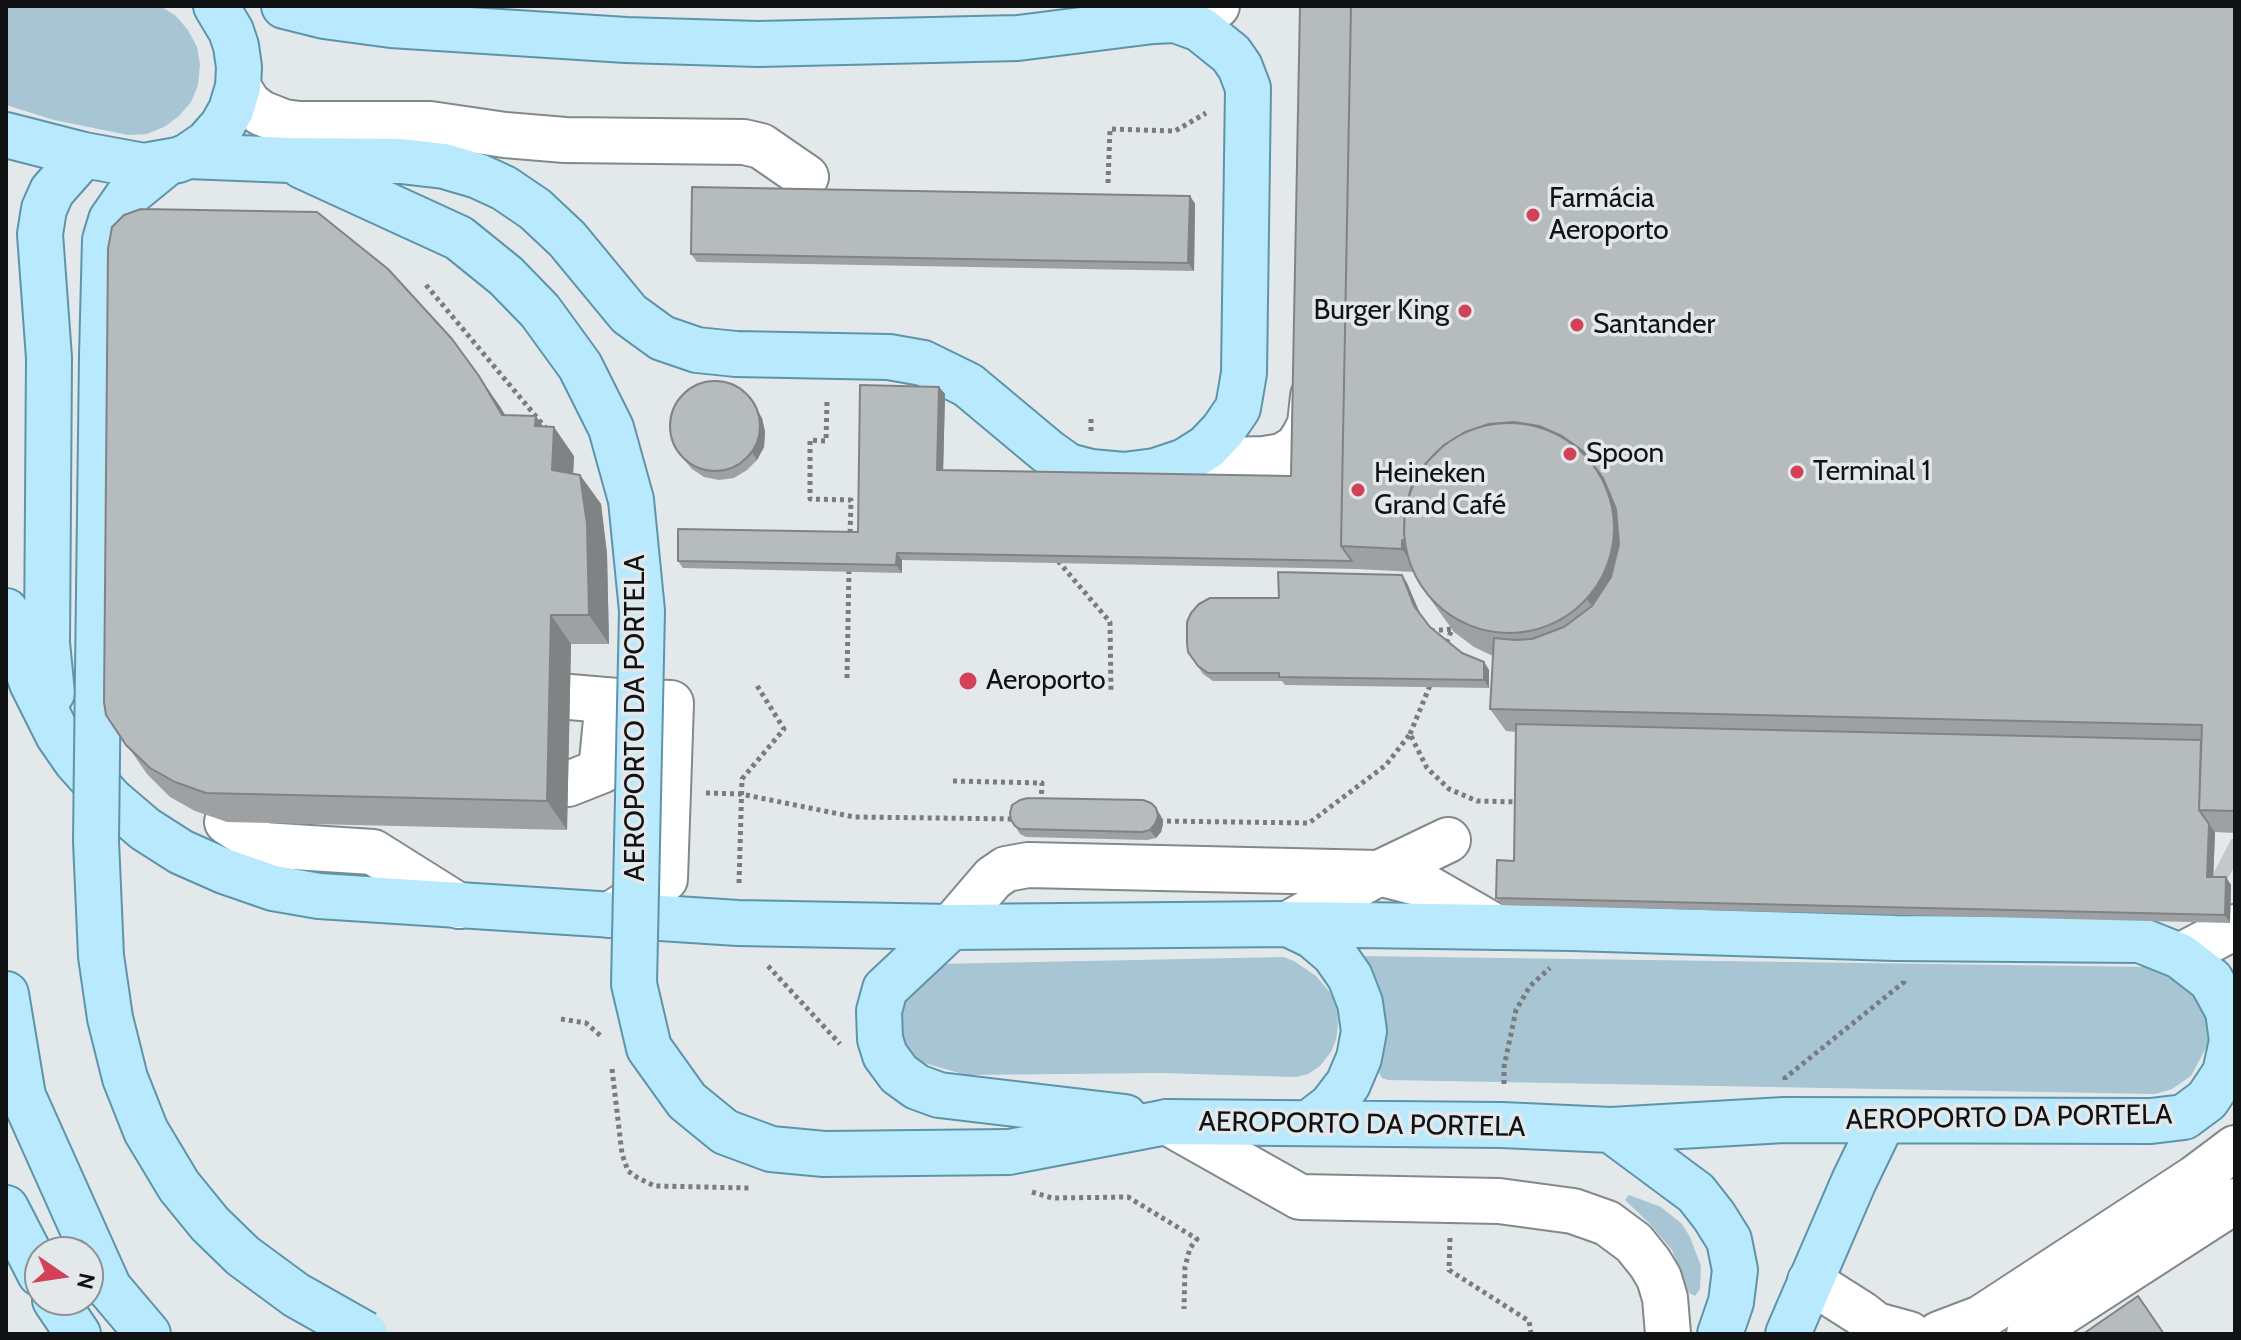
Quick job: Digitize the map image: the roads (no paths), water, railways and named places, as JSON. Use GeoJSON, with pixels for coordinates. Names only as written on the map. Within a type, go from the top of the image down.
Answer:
{"type":"FeatureCollection","features":[{"type":"Feature","properties":{"kind":"main road"},"geometry":{"type":"LineString","coordinates":[[216,6],[236,46],[238,87],[231,110],[207,143],[178,159],[129,194],[111,220],[105,240],[102,356],[112,657],[96,841],[101,956],[110,1018],[125,1078],[146,1131],[179,1186],[210,1224],[243,1256],[296,1295],[365,1334]]}},
{"type":"Feature","properties":{"kind":"main road"},"geometry":{"type":"LineString","coordinates":[[6,135],[84,155],[144,166],[178,159],[401,161],[444,166],[478,176],[504,188],[535,209],[629,314],[662,338],[697,350],[736,354],[889,357],[923,363],[968,385],[1068,466],[1091,472],[1124,475],[1155,471],[1185,461],[1207,447],[1238,408],[1244,373],[1248,88],[1231,54],[1200,29],[1175,20],[1018,38],[773,44],[626,40],[451,18],[377,23],[324,16],[284,6]]}},
{"type":"Feature","properties":{"kind":"main road"},"geometry":{"type":"LineString","coordinates":[[58,735],[47,643],[49,358],[40,234],[44,209],[52,191],[84,155]]}},
{"type":"Feature","properties":{"kind":"main road","name":"AEROPORTO DA PORTELA"},"geometry":{"type":"LineString","coordinates":[[6,611],[32,683],[58,735],[76,761],[111,800],[145,829],[181,852],[273,888],[319,896],[459,906],[610,915],[738,923],[951,927],[1288,924],[1895,938],[2140,940],[2180,956],[2211,980],[2228,1011],[2232,1041],[2221,1099],[2184,1117],[2151,1121],[1784,1120],[1611,1130],[1502,1125],[1167,1122],[1009,1152],[824,1154],[771,1149],[725,1132],[687,1101],[649,1048],[634,984],[642,611],[631,500],[611,428],[580,366],[540,311],[506,276],[459,238],[289,160]]}},
{"type":"Feature","properties":{"kind":"main road"},"geometry":{"type":"LineString","coordinates":[[1288,924],[1313,936],[1334,954],[1350,977],[1360,1003],[1364,1031],[1359,1058],[1348,1084],[1331,1106],[1309,1123]]}},
{"type":"Feature","properties":{"kind":"main road"},"geometry":{"type":"LineString","coordinates":[[951,927],[885,989],[879,1011],[880,1039],[885,1055],[899,1074],[917,1087],[939,1095],[1167,1122]]}},
{"type":"Feature","properties":{"kind":"main road"},"geometry":{"type":"LineString","coordinates":[[6,994],[23,1096],[109,1288],[148,1334]]}},
{"type":"Feature","properties":{"kind":"main road"},"geometry":{"type":"LineString","coordinates":[[1788,1334],[1883,1121]]}},
{"type":"Feature","properties":{"kind":"main road"},"geometry":{"type":"LineString","coordinates":[[1611,1130],[1696,1193],[1729,1240],[1735,1270],[1731,1302],[1720,1334]]}},
{"type":"Feature","properties":{"kind":"main road"},"geometry":{"type":"LineString","coordinates":[[6,1208],[24,1243]]}},
{"type":"Feature","properties":{"kind":"main road"},"geometry":{"type":"LineString","coordinates":[[66,1316],[78,1334]]}},
{"type":"Feature","properties":{"kind":"lane"},"geometry":{"type":"LineString","coordinates":[[1175,20],[1217,6]]}},
{"type":"Feature","properties":{"kind":"lane"},"geometry":{"type":"LineString","coordinates":[[238,87],[249,104],[261,113],[284,122],[430,124],[565,140],[744,142],[761,146],[806,177]]}},
{"type":"Feature","properties":{"kind":"lane"},"geometry":{"type":"LineString","coordinates":[[102,356],[127,398]]}},
{"type":"Feature","properties":{"kind":"lane"},"geometry":{"type":"LineString","coordinates":[[1185,461],[1265,459],[1282,456],[1297,447],[1310,424],[1313,411],[1313,365]]}},
{"type":"Feature","properties":{"kind":"lane"},"geometry":{"type":"LineString","coordinates":[[570,697],[671,703],[665,879],[610,915]]}},
{"type":"Feature","properties":{"kind":"lane"},"geometry":{"type":"LineString","coordinates":[[568,784],[601,771],[606,720],[617,701]]}},
{"type":"Feature","properties":{"kind":"lane"},"geometry":{"type":"LineString","coordinates":[[227,822],[263,845],[373,852],[459,906]]}},
{"type":"Feature","properties":{"kind":"lane"},"geometry":{"type":"LineString","coordinates":[[1288,924],[1379,873],[1448,840]]}},
{"type":"Feature","properties":{"kind":"lane"},"geometry":{"type":"LineString","coordinates":[[951,927],[993,878],[1006,869],[1028,865],[1379,873],[1421,884],[1496,927]]}},
{"type":"Feature","properties":{"kind":"lane"},"geometry":{"type":"LineString","coordinates":[[2180,956],[2235,927]]}},
{"type":"Feature","properties":{"kind":"lane"},"geometry":{"type":"LineString","coordinates":[[1167,1122],[1300,1197],[1499,1201],[1573,1211],[1607,1223],[1634,1243],[1659,1278],[1665,1298],[1668,1334]]}},
{"type":"Feature","properties":{"kind":"lane"},"geometry":{"type":"LineString","coordinates":[[1939,1334],[1981,1318],[2195,1178],[2235,1148]]}},
{"type":"Feature","properties":{"kind":"lane"},"geometry":{"type":"LineString","coordinates":[[2029,1334],[2235,1201]]}},
{"type":"Feature","properties":{"kind":"lane"},"geometry":{"type":"LineString","coordinates":[[1810,1281],[1876,1325],[1909,1334]]}},
{"type":"Feature","properties":{"kind":"tunnel"},"geometry":{"type":"LineString","coordinates":[[2157,846],[2214,854],[2235,865]]}},
{"type":"Feature","properties":{"kind":"place","name":"Farmácia Aeroporto"},"geometry":{"type":"Point","coordinates":[1533,215]}},
{"type":"Feature","properties":{"kind":"place","name":"Burger King"},"geometry":{"type":"Point","coordinates":[1465,311]}},
{"type":"Feature","properties":{"kind":"place","name":"Santander"},"geometry":{"type":"Point","coordinates":[1577,325]}},
{"type":"Feature","properties":{"kind":"place","name":"Spoon"},"geometry":{"type":"Point","coordinates":[1570,454]}},
{"type":"Feature","properties":{"kind":"place","name":"Terminal 1"},"geometry":{"type":"Point","coordinates":[1797,472]}},
{"type":"Feature","properties":{"kind":"place","name":"Heineken Grand Café"},"geometry":{"type":"Point","coordinates":[1358,490]}},
{"type":"Feature","properties":{"kind":"place","name":"Aeroporto"},"geometry":{"type":"Point","coordinates":[968,681]}}]}
